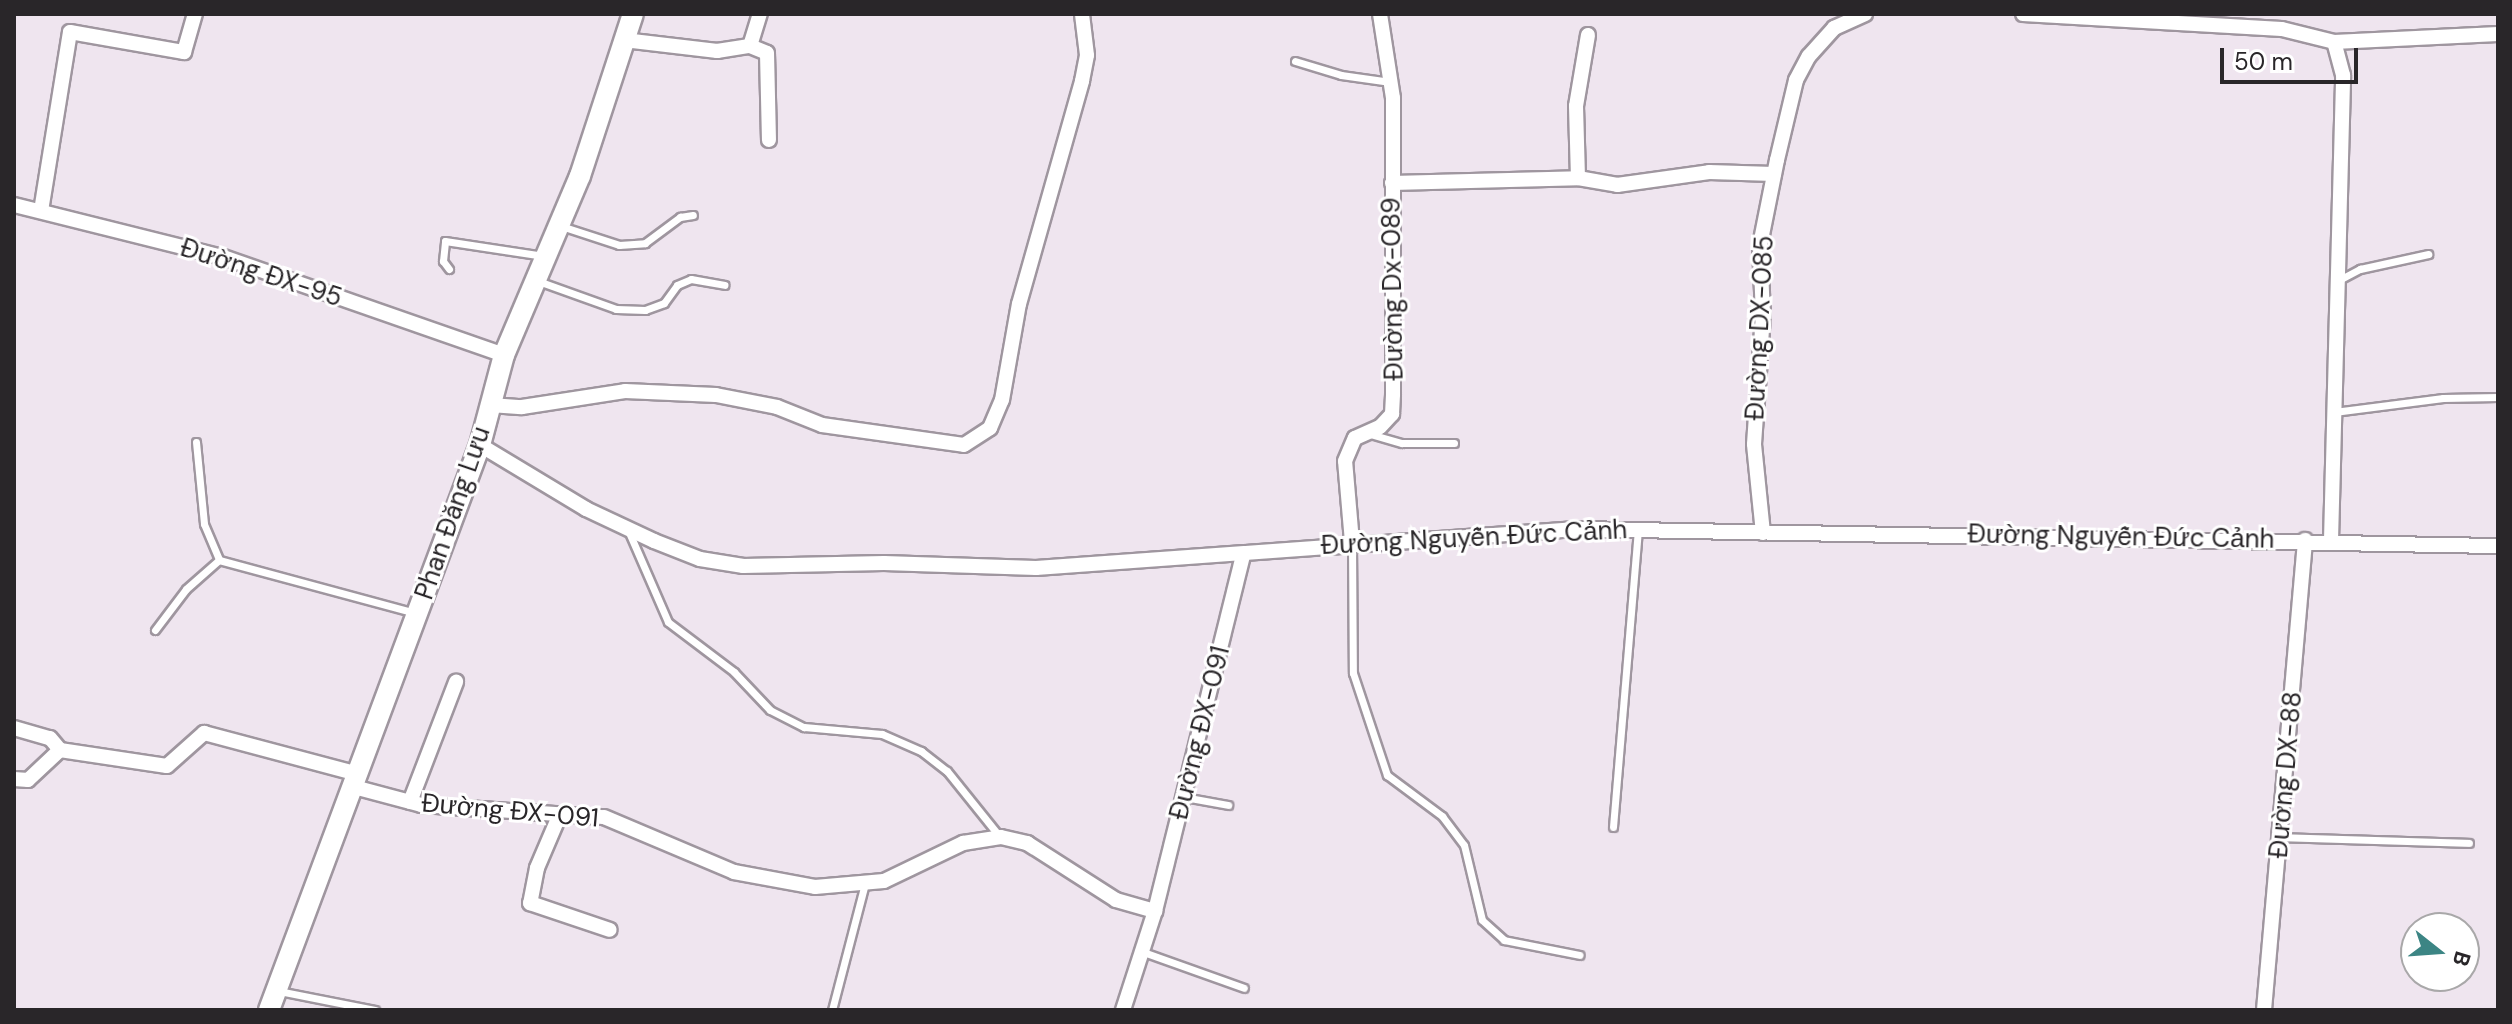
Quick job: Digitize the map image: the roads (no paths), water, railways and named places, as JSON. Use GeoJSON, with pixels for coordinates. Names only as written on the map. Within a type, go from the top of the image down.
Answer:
{"type":"FeatureCollection","features":[{"type":"Feature","properties":{"kind":"street"},"geometry":{"type":"LineString","coordinates":[[41,211],[70,32],[184,52],[195,14]]}},
{"type":"Feature","properties":{"kind":"street","name":"Phan Đăng Lưu"},"geometry":{"type":"LineString","coordinates":[[273,1000],[480,445],[504,355],[559,226],[633,14]]}},
{"type":"Feature","properties":{"kind":"street"},"geometry":{"type":"LineString","coordinates":[[750,46],[760,14]]}},
{"type":"Feature","properties":{"kind":"street"},"geometry":{"type":"LineString","coordinates":[[490,405],[522,407],[625,391],[716,395],[777,407],[822,425],[964,445],[990,428],[1002,400],[1019,304],[1082,81],[1087,55],[1082,14]]}},
{"type":"Feature","properties":{"kind":"street","name":"Đường Dx-089"},"geometry":{"type":"LineString","coordinates":[[1352,542],[1345,461],[1355,438],[1392,414],[1391,82],[1380,14]]}},
{"type":"Feature","properties":{"kind":"street","name":"Đường DX-085"},"geometry":{"type":"LineString","coordinates":[[1763,533],[1754,444],[1763,315],[1760,245],[1774,174],[1802,68],[1834,28],[1865,14]]}},
{"type":"Feature","properties":{"kind":"street"},"geometry":{"type":"LineString","coordinates":[[2023,14],[2282,29],[2334,42],[2498,34]]}},
{"type":"Feature","properties":{"kind":"street"},"geometry":{"type":"LineString","coordinates":[[1578,178],[1576,106],[1588,35]]}},
{"type":"Feature","properties":{"kind":"street"},"geometry":{"type":"LineString","coordinates":[[624,40],[717,51],[750,46],[767,53],[769,140]]}},
{"type":"Feature","properties":{"kind":"street"},"geometry":{"type":"LineString","coordinates":[[2331,540],[2343,75],[2334,42]]}},
{"type":"Feature","properties":{"kind":"street"},"geometry":{"type":"LineString","coordinates":[[1392,183],[1578,178],[1617,185],[1709,172],[1774,174]]}},
{"type":"Feature","properties":{"kind":"street","name":"Đường ĐX-95"},"geometry":{"type":"LineString","coordinates":[[14,205],[223,257],[504,355]]}},
{"type":"Feature","properties":{"kind":"street","name":"Đường Nguyễn Đức Cảnh"},"geometry":{"type":"LineString","coordinates":[[480,445],[627,528],[700,559],[743,566],[884,563],[1036,568],[1243,555],[1352,542],[1638,530],[2331,540],[2498,546]]}},
{"type":"Feature","properties":{"kind":"street","name":"Đường DX-88"},"geometry":{"type":"LineString","coordinates":[[2264,1010],[2305,540]]}},
{"type":"Feature","properties":{"kind":"street","name":"Đường ĐX-091"},"geometry":{"type":"LineString","coordinates":[[1123,1010],[1155,911],[1243,555]]}},
{"type":"Feature","properties":{"kind":"street"},"geometry":{"type":"LineString","coordinates":[[410,802],[456,682]]}},
{"type":"Feature","properties":{"kind":"street"},"geometry":{"type":"LineString","coordinates":[[14,728],[50,738],[60,750],[28,780],[14,779]]}},
{"type":"Feature","properties":{"kind":"street","name":"Đường ĐX-091"},"geometry":{"type":"LineString","coordinates":[[60,750],[167,766],[183,755],[194,736],[204,733],[356,780],[410,802],[500,814],[604,817],[734,872],[815,887],[884,881],[963,843],[1001,837],[1027,843],[1116,900],[1155,911]]}},
{"type":"Feature","properties":{"kind":"street"},"geometry":{"type":"LineString","coordinates":[[560,814],[537,868],[530,903],[610,930]]}},
{"type":"Feature","properties":{"kind":"lane"},"geometry":{"type":"LineString","coordinates":[[1295,61],[1341,75],[1391,82]]}},
{"type":"Feature","properties":{"kind":"lane"},"geometry":{"type":"LineString","coordinates":[[559,226],[619,245],[645,243],[680,217],[693,215]]}},
{"type":"Feature","properties":{"kind":"lane"},"geometry":{"type":"LineString","coordinates":[[449,269],[443,261],[445,241],[546,256]]}},
{"type":"Feature","properties":{"kind":"lane"},"geometry":{"type":"LineString","coordinates":[[2337,281],[2360,269],[2428,254]]}},
{"type":"Feature","properties":{"kind":"lane"},"geometry":{"type":"LineString","coordinates":[[536,280],[616,309],[645,310],[664,303],[677,285],[691,279],[724,285]]}},
{"type":"Feature","properties":{"kind":"lane"},"geometry":{"type":"LineString","coordinates":[[2334,412],[2443,398],[2498,397]]}},
{"type":"Feature","properties":{"kind":"lane"},"geometry":{"type":"LineString","coordinates":[[1367,433],[1402,443],[1454,443]]}},
{"type":"Feature","properties":{"kind":"lane"},"geometry":{"type":"LineString","coordinates":[[196,442],[204,524],[219,560]]}},
{"type":"Feature","properties":{"kind":"lane"},"geometry":{"type":"LineString","coordinates":[[627,528],[668,622],[734,672],[770,710],[804,727],[882,734],[921,751],[947,771],[1001,837]]}},
{"type":"Feature","properties":{"kind":"lane"},"geometry":{"type":"LineString","coordinates":[[1613,827],[1638,530]]}},
{"type":"Feature","properties":{"kind":"lane"},"geometry":{"type":"LineString","coordinates":[[1352,542],[1353,673],[1387,775],[1442,816],[1464,845],[1482,920],[1504,940],[1580,955]]}},
{"type":"Feature","properties":{"kind":"lane"},"geometry":{"type":"LineString","coordinates":[[219,560],[418,614]]}},
{"type":"Feature","properties":{"kind":"lane"},"geometry":{"type":"LineString","coordinates":[[155,630],[180,596],[219,560]]}},
{"type":"Feature","properties":{"kind":"lane"},"geometry":{"type":"LineString","coordinates":[[1184,797],[1228,805]]}},
{"type":"Feature","properties":{"kind":"lane"},"geometry":{"type":"LineString","coordinates":[[2280,837],[2469,843]]}},
{"type":"Feature","properties":{"kind":"lane"},"geometry":{"type":"LineString","coordinates":[[832,1010],[865,883]]}},
{"type":"Feature","properties":{"kind":"lane"},"geometry":{"type":"LineString","coordinates":[[1143,952],[1244,988]]}},
{"type":"Feature","properties":{"kind":"lane"},"geometry":{"type":"LineString","coordinates":[[273,1000],[375,1010]]}}]}
